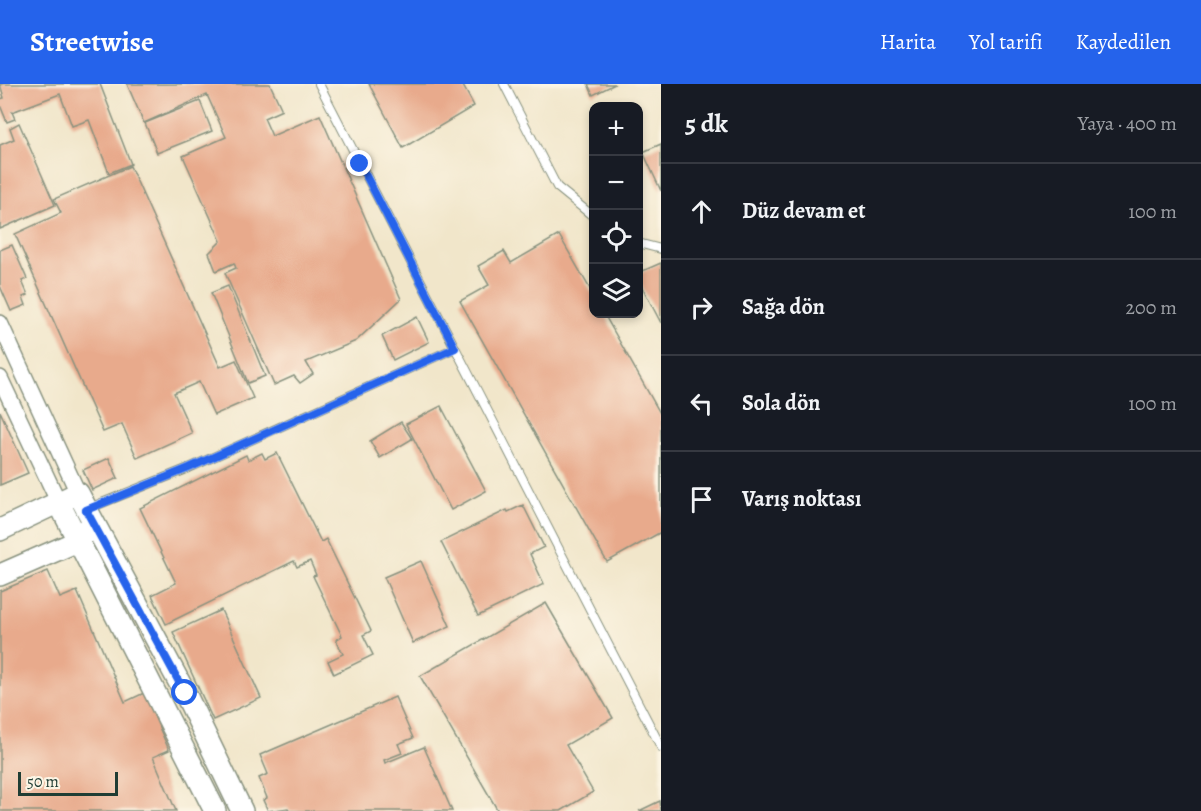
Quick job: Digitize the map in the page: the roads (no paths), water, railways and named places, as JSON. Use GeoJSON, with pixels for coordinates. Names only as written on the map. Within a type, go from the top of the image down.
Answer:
{"type":"FeatureCollection","features":[{"type":"Feature","properties":{"kind":"street"},"geometry":{"type":"LineString","coordinates":[[0,323],[85,508],[185,693],[242,811]]}},
{"type":"Feature","properties":{"kind":"street"},"geometry":{"type":"LineString","coordinates":[[0,378],[58,501],[80,540],[216,811]]}},
{"type":"Feature","properties":{"kind":"street"},"geometry":{"type":"LineString","coordinates":[[0,530],[58,501],[85,508]]}},
{"type":"Feature","properties":{"kind":"street"},"geometry":{"type":"LineString","coordinates":[[80,540],[85,508]]}},
{"type":"Feature","properties":{"kind":"street"},"geometry":{"type":"LineString","coordinates":[[0,575],[80,540]]}},
{"type":"Feature","properties":{"kind":"lane"},"geometry":{"type":"LineString","coordinates":[[319,84],[661,747]]}},
{"type":"Feature","properties":{"kind":"lane"},"geometry":{"type":"LineString","coordinates":[[504,84],[557,187],[589,213]]}},
{"type":"Feature","properties":{"kind":"lane"},"geometry":{"type":"LineString","coordinates":[[643,244],[661,249]]}},
{"type":"Feature","properties":{"kind":"lane"},"geometry":{"type":"LineString","coordinates":[[85,508],[189,468],[455,348]]}}]}
